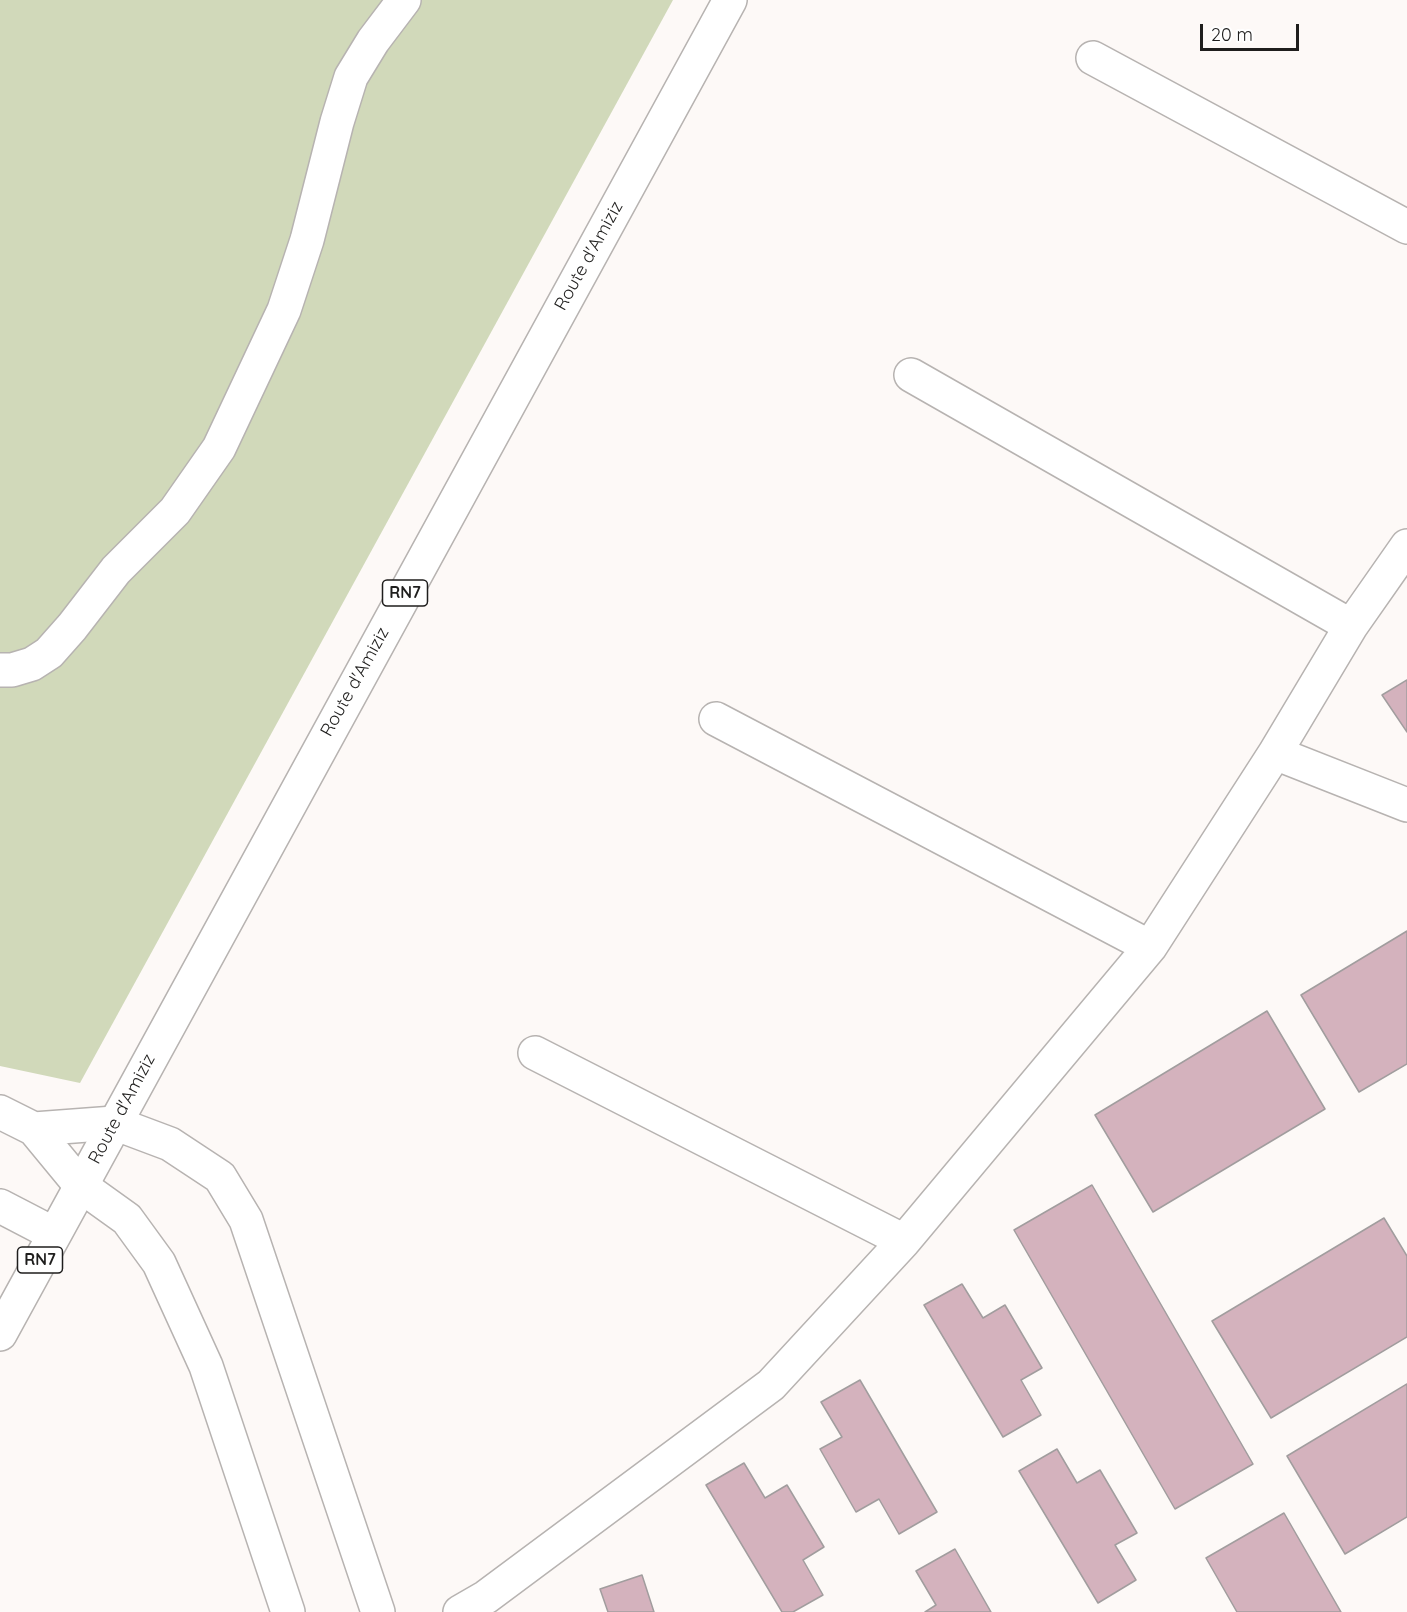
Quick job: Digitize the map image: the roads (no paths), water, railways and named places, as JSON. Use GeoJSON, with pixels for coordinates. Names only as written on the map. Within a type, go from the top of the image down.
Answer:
{"type":"FeatureCollection","features":[{"type":"Feature","properties":{"kind":"street"},"geometry":{"type":"LineString","coordinates":[[0,670],[12,670],[32,664],[49,653],[116,570],[175,511],[219,448],[284,309],[307,240],[351,77],[373,41],[404,0]]}},
{"type":"Feature","properties":{"kind":"street","name":"Route d'Amiziz"},"geometry":{"type":"LineString","coordinates":[[0,1334],[730,0]]}},
{"type":"Feature","properties":{"kind":"street"},"geometry":{"type":"LineString","coordinates":[[1093,58],[1407,227]]}},
{"type":"Feature","properties":{"kind":"street"},"geometry":{"type":"LineString","coordinates":[[911,375],[1351,626]]}},
{"type":"Feature","properties":{"kind":"street"},"geometry":{"type":"LineString","coordinates":[[460,1612],[486,1597],[771,1385],[904,1241],[1150,947],[1275,753],[1351,626],[1407,546]]}},
{"type":"Feature","properties":{"kind":"street"},"geometry":{"type":"LineString","coordinates":[[716,719],[1150,947]]}},
{"type":"Feature","properties":{"kind":"street"},"geometry":{"type":"LineString","coordinates":[[1275,753],[1407,805]]}},
{"type":"Feature","properties":{"kind":"street"},"geometry":{"type":"LineString","coordinates":[[535,1053],[904,1241]]}},
{"type":"Feature","properties":{"kind":"street"},"geometry":{"type":"LineString","coordinates":[[0,1112],[34,1129],[81,1186],[127,1219],[159,1263],[206,1365],[288,1612]]}},
{"type":"Feature","properties":{"kind":"street"},"geometry":{"type":"LineString","coordinates":[[34,1129],[114,1123],[170,1144],[220,1178],[246,1220],[378,1612]]}},
{"type":"Feature","properties":{"kind":"street"},"geometry":{"type":"LineString","coordinates":[[0,1206],[54,1234]]}}]}
